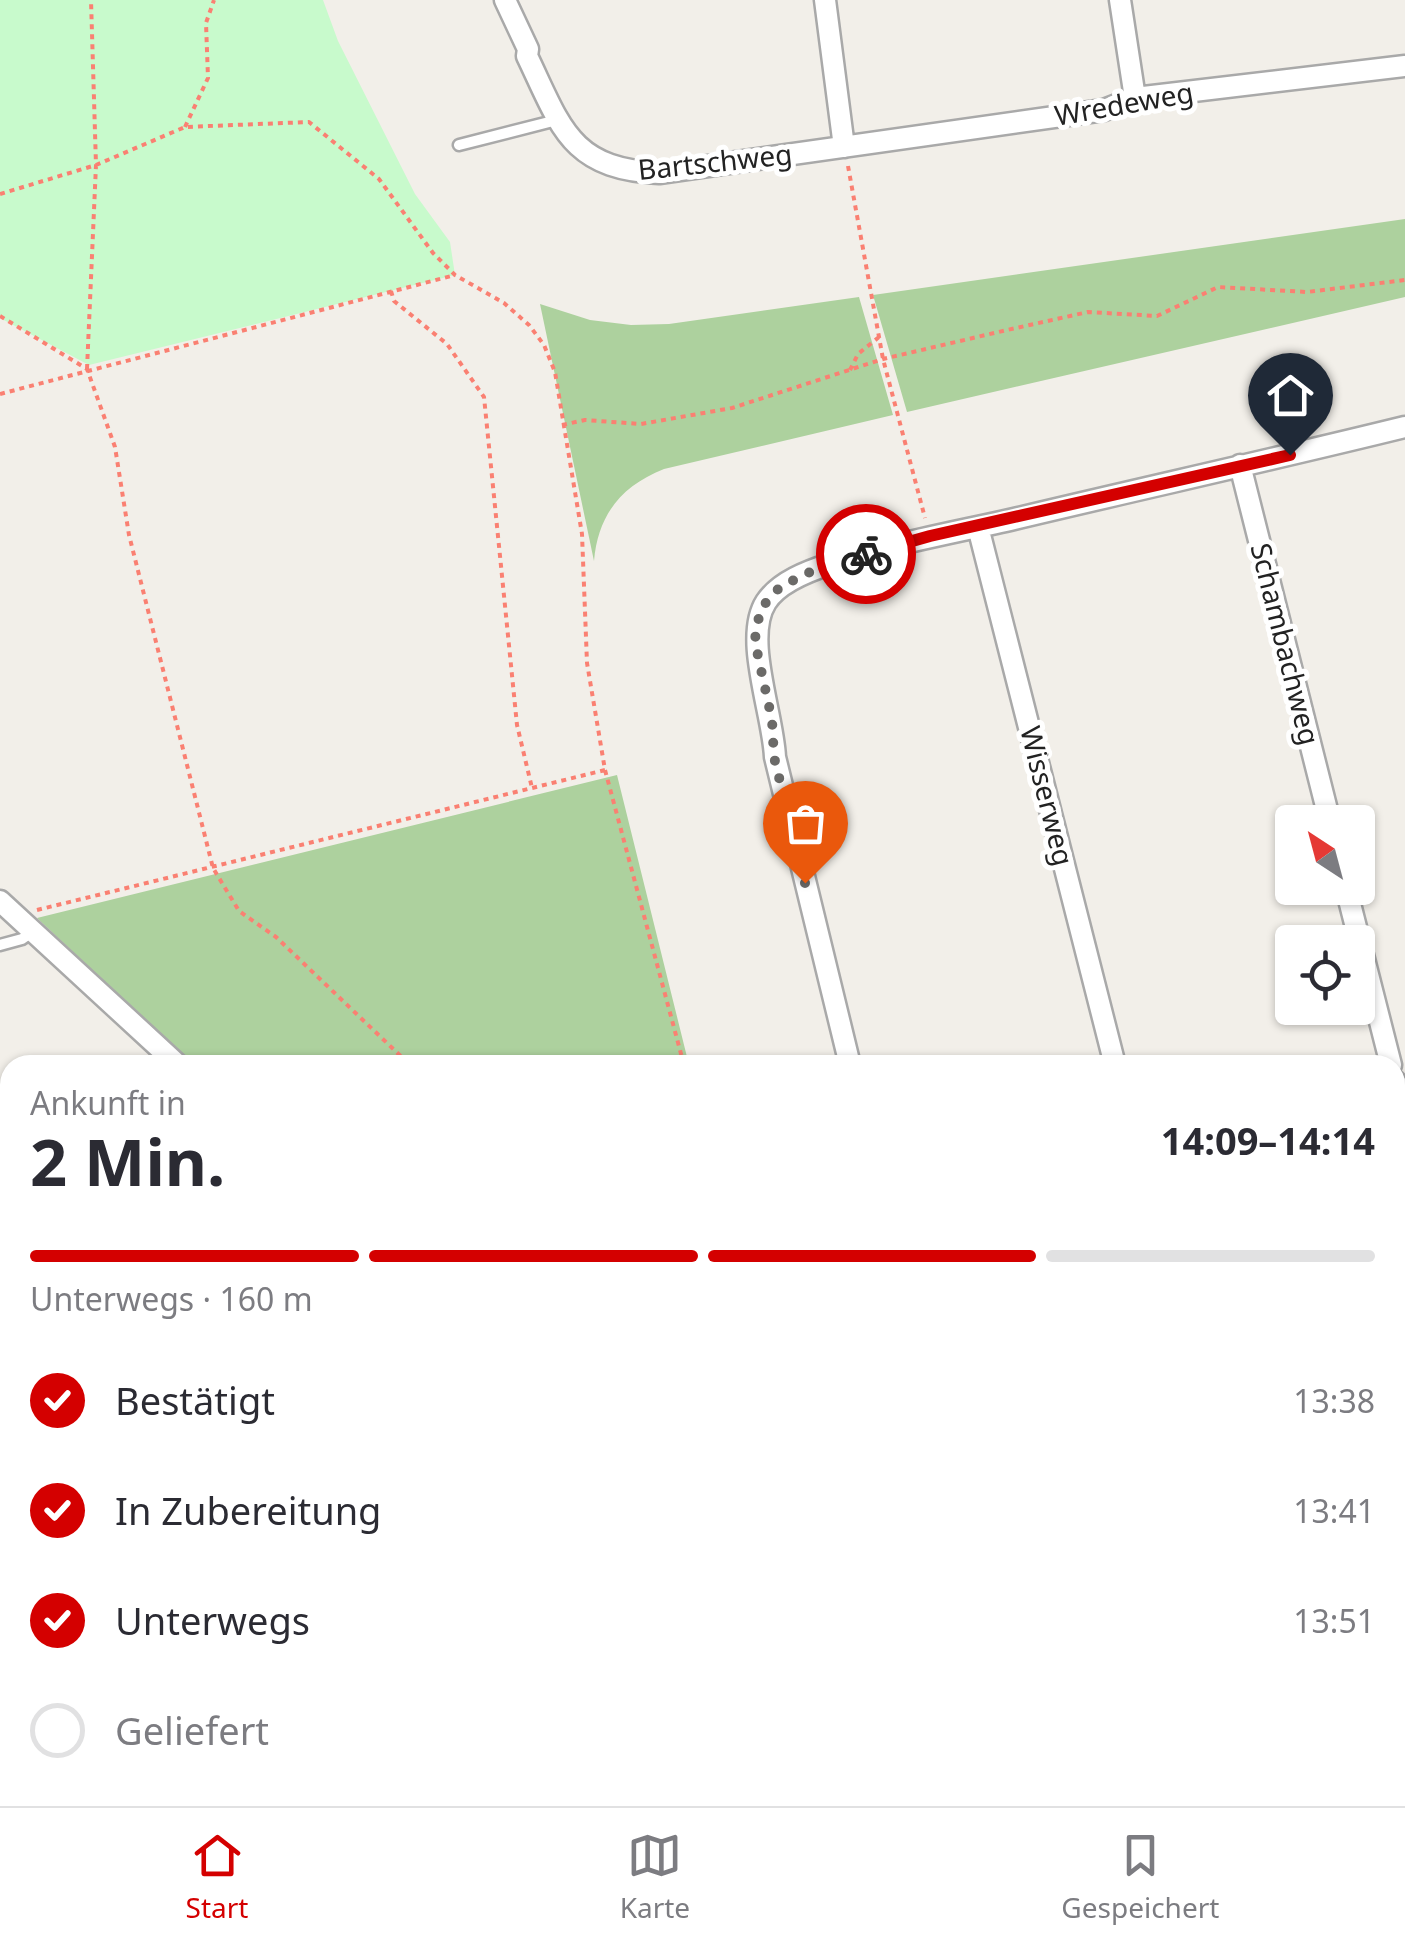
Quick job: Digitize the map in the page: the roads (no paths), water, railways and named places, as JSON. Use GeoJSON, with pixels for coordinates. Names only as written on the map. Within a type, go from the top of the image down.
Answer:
{"type":"FeatureCollection","features":[{"type":"Feature","properties":{"kind":"street","name":"Bartschweg"},"geometry":{"type":"LineString","coordinates":[[505,0],[558,120],[583,152],[602,164],[629,172],[659,173],[844,147]]}},
{"type":"Feature","properties":{"kind":"street"},"geometry":{"type":"LineString","coordinates":[[825,0],[844,147]]}},
{"type":"Feature","properties":{"kind":"street"},"geometry":{"type":"LineString","coordinates":[[1120,0],[1135,98]]}},
{"type":"Feature","properties":{"kind":"street","name":"Wredeweg"},"geometry":{"type":"LineString","coordinates":[[844,147],[1104,110],[1135,98],[1405,66]]}},
{"type":"Feature","properties":{"kind":"street"},"geometry":{"type":"LineString","coordinates":[[848,1055],[774,757],[772,720],[755,642],[758,621],[769,597],[790,581],[832,564],[930,536],[1405,427]]}},
{"type":"Feature","properties":{"kind":"street","name":"Schambachweg"},"geometry":{"type":"LineString","coordinates":[[1240,465],[1326,805]]}},
{"type":"Feature","properties":{"kind":"street","name":"Wisserweg"},"geometry":{"type":"LineString","coordinates":[[978,527],[1112,1055]]}},
{"type":"Feature","properties":{"kind":"street"},"geometry":{"type":"LineString","coordinates":[[1,902],[167,1055]]}},
{"type":"Feature","properties":{"kind":"street"},"geometry":{"type":"LineString","coordinates":[[1350,905],[1388,1055]]}},
{"type":"Feature","properties":{"kind":"lane"},"geometry":{"type":"LineString","coordinates":[[459,145],[558,120]]}},
{"type":"Feature","properties":{"kind":"lane"},"geometry":{"type":"LineString","coordinates":[[0,945],[22,938],[27,926]]}}]}
